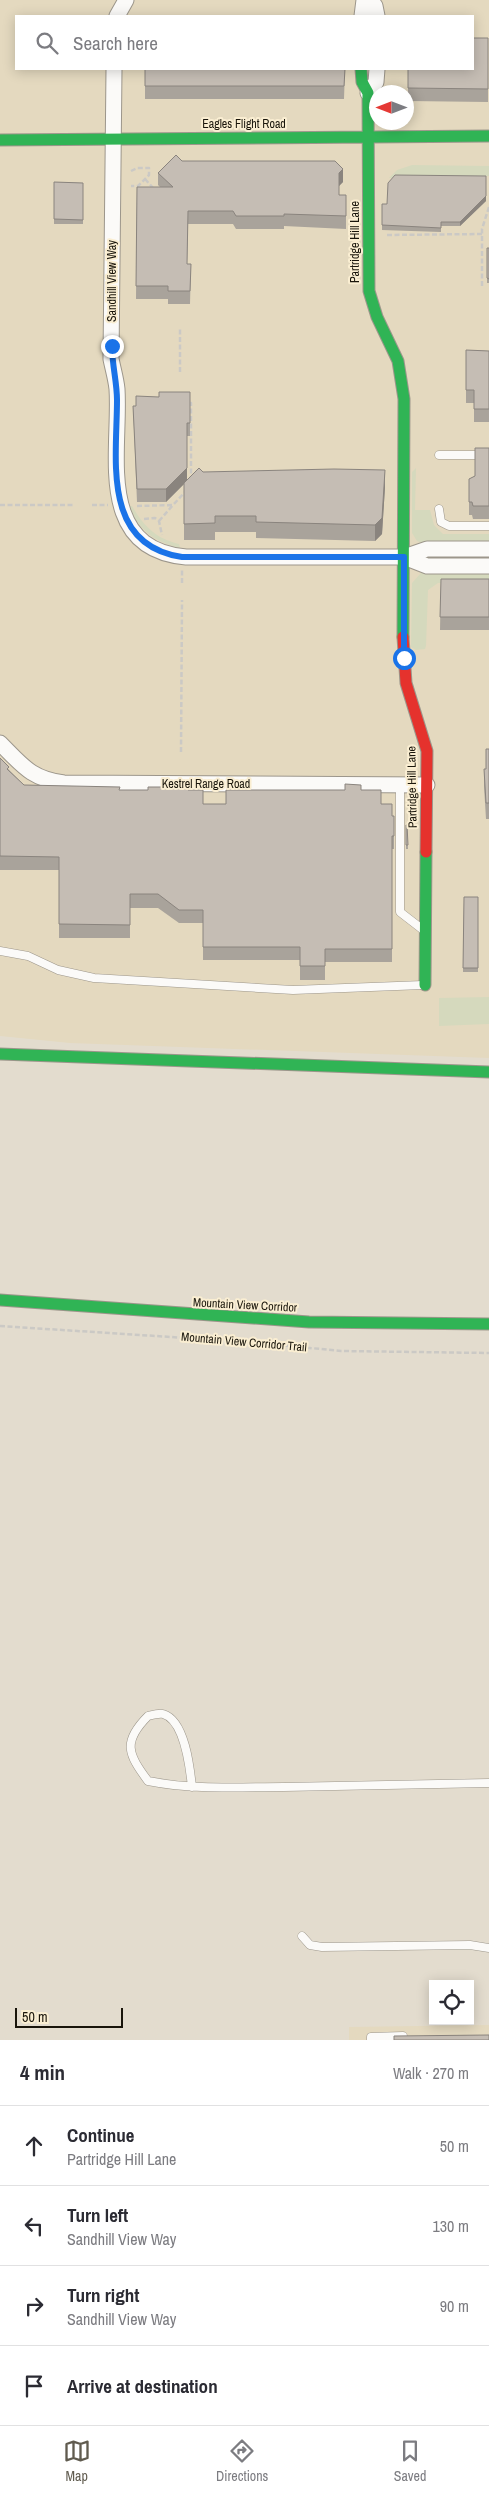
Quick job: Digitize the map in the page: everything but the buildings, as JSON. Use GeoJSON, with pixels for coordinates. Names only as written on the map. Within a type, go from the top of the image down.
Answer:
{"type":"FeatureCollection","features":[{"type":"Feature","properties":{"kind":"main road","name":"Partridge Hill Lane"},"geometry":{"type":"LineString","coordinates":[[361,70],[362,82],[368,93],[369,291],[374,314],[396,358],[403,384],[405,674],[426,743],[426,985]]}},
{"type":"Feature","properties":{"kind":"main road","name":"Eagles Flight Road"},"geometry":{"type":"LineString","coordinates":[[0,140],[489,136]]}},
{"type":"Feature","properties":{"kind":"main road"},"geometry":{"type":"LineString","coordinates":[[0,1054],[489,1072]]}},
{"type":"Feature","properties":{"kind":"main road","name":"Mountain View Corridor"},"geometry":{"type":"LineString","coordinates":[[0,1300],[309,1322],[489,1324]]}},
{"type":"Feature","properties":{"kind":"street"},"geometry":{"type":"LineString","coordinates":[[118,15],[126,0]]}},
{"type":"Feature","properties":{"kind":"street"},"geometry":{"type":"LineString","coordinates":[[362,15],[364,0]]}},
{"type":"Feature","properties":{"kind":"street"},"geometry":{"type":"LineString","coordinates":[[370,0],[375,6],[378,15]]}},
{"type":"Feature","properties":{"kind":"street","name":"Sandhill View Way"},"geometry":{"type":"LineString","coordinates":[[114,70],[112,139],[112,359],[117,388],[117,489],[119,506],[131,528],[150,545],[182,557],[404,557],[427,549],[489,549]]}},
{"type":"Feature","properties":{"kind":"street"},"geometry":{"type":"LineString","coordinates":[[368,93],[376,82],[377,70]]}},
{"type":"Feature","properties":{"kind":"street","name":"Sandhill View Way"},"geometry":{"type":"LineString","coordinates":[[404,557],[427,566],[489,566]]}},
{"type":"Feature","properties":{"kind":"street","name":"Kestrel Range Road"},"geometry":{"type":"LineString","coordinates":[[0,742],[28,770],[45,781],[64,783],[427,785]]}},
{"type":"Feature","properties":{"kind":"lane"},"geometry":{"type":"LineString","coordinates":[[439,455],[489,455]]}},
{"type":"Feature","properties":{"kind":"lane"},"geometry":{"type":"LineString","coordinates":[[439,509],[441,522],[449,526],[489,526]]}},
{"type":"Feature","properties":{"kind":"lane"},"geometry":{"type":"LineString","coordinates":[[400,785],[400,912],[426,932]]}},
{"type":"Feature","properties":{"kind":"lane","name":"Partridge Hill Lane"},"geometry":{"type":"LineString","coordinates":[[0,950],[28,956],[58,970],[94,978],[293,990],[426,985]]}},
{"type":"Feature","properties":{"kind":"lane"},"geometry":{"type":"LineString","coordinates":[[192,1787],[182,1736],[172,1719],[162,1713],[148,1716],[131,1739],[129,1749],[134,1763],[148,1781],[178,1787],[192,1787],[489,1783]]}},
{"type":"Feature","properties":{"kind":"lane"},"geometry":{"type":"LineString","coordinates":[[302,1936],[310,1945],[322,1947],[470,1945],[489,1948]]}},
{"type":"Feature","properties":{"kind":"lane"},"geometry":{"type":"LineString","coordinates":[[371,2040],[371,2037],[410,2036]]}},
{"type":"Feature","properties":{"kind":"path"},"geometry":{"type":"LineString","coordinates":[[132,171],[137,168],[149,168],[149,175],[138,186],[132,186]]}},
{"type":"Feature","properties":{"kind":"path"},"geometry":{"type":"LineString","coordinates":[[145,179],[158,192]]}},
{"type":"Feature","properties":{"kind":"path"},"geometry":{"type":"LineString","coordinates":[[482,286],[482,234],[489,207]]}},
{"type":"Feature","properties":{"kind":"path"},"geometry":{"type":"LineString","coordinates":[[387,235],[482,234]]}},
{"type":"Feature","properties":{"kind":"path"},"geometry":{"type":"LineString","coordinates":[[180,328],[180,372]]}},
{"type":"Feature","properties":{"kind":"path"},"geometry":{"type":"LineString","coordinates":[[159,521],[191,486],[191,404],[186,404]]}},
{"type":"Feature","properties":{"kind":"path"},"geometry":{"type":"LineString","coordinates":[[0,505],[74,505]]}},
{"type":"Feature","properties":{"kind":"path"},"geometry":{"type":"LineString","coordinates":[[166,538],[161,534],[162,529],[159,521],[150,517],[144,520],[133,506],[173,505]]}},
{"type":"Feature","properties":{"kind":"path"},"geometry":{"type":"LineString","coordinates":[[92,506],[110,506]]}},
{"type":"Feature","properties":{"kind":"path"},"geometry":{"type":"LineString","coordinates":[[182,566],[182,583]]}},
{"type":"Feature","properties":{"kind":"path"},"geometry":{"type":"LineString","coordinates":[[181,752],[182,600]]}},
{"type":"Feature","properties":{"kind":"path","name":"Mountain View Corridor Trail"},"geometry":{"type":"LineString","coordinates":[[0,1326],[240,1341],[341,1351],[489,1353]]}},
{"type":"Feature","properties":{"kind":"shaded area"},"geometry":{"type":"Polygon","coordinates":[[[0,0],[489,0],[489,1058],[70,1043],[0,1036],[0,0]]]}},
{"type":"Feature","properties":{"kind":"shaded area"},"geometry":{"type":"Polygon","coordinates":[[[489,2025],[489,2040],[349,2040],[349,2027],[489,2025]]]}},
{"type":"Feature","properties":{"kind":"green space"},"geometry":{"type":"Polygon","coordinates":[[[412,165],[489,166],[489,176],[389,178],[397,170],[412,165]]]}},
{"type":"Feature","properties":{"kind":"green space"},"geometry":{"type":"Polygon","coordinates":[[[416,468],[415,510],[430,510],[434,525],[443,534],[489,534],[489,545],[424,544],[417,541],[412,533],[412,472],[416,468]]]}},
{"type":"Feature","properties":{"kind":"green space"},"geometry":{"type":"Polygon","coordinates":[[[132,506],[146,526],[164,539],[179,544],[180,548],[162,542],[143,529],[127,507],[132,506]]]}},
{"type":"Feature","properties":{"kind":"green space"},"geometry":{"type":"Polygon","coordinates":[[[429,553],[489,553],[489,562],[428,562],[429,553]]]}},
{"type":"Feature","properties":{"kind":"green space"},"geometry":{"type":"Polygon","coordinates":[[[428,571],[489,574],[489,582],[438,583],[428,590],[426,646],[425,649],[416,650],[411,647],[412,583],[421,573],[428,571]]]}},
{"type":"Feature","properties":{"kind":"green space"},"geometry":{"type":"Polygon","coordinates":[[[489,997],[489,1024],[439,1026],[439,998],[489,997]]]}},
{"type":"Feature","properties":{"kind":"traffic: fast"},"geometry":{"type":"LineString","coordinates":[[361,70],[362,82],[368,93],[369,291],[377,317],[398,361],[404,399],[403,637]]}},
{"type":"Feature","properties":{"kind":"traffic: fast"},"geometry":{"type":"LineString","coordinates":[[0,140],[489,136]]}},
{"type":"Feature","properties":{"kind":"traffic: fast"},"geometry":{"type":"LineString","coordinates":[[425,985],[426,852]]}},
{"type":"Feature","properties":{"kind":"traffic: fast"},"geometry":{"type":"LineString","coordinates":[[0,1054],[489,1072]]}},
{"type":"Feature","properties":{"kind":"traffic: fast"},"geometry":{"type":"LineString","coordinates":[[0,1300],[309,1322],[489,1324]]}},
{"type":"Feature","properties":{"kind":"traffic: jam"},"geometry":{"type":"LineString","coordinates":[[403,637],[406,683],[427,751],[426,852]]}},
{"type":"Feature","properties":{"kind":"route"},"geometry":{"type":"LineString","coordinates":[[112,346],[112,359],[117,388],[117,489],[119,506],[131,528],[150,545],[175,556],[182,557],[404,557],[404,658]]}}]}
